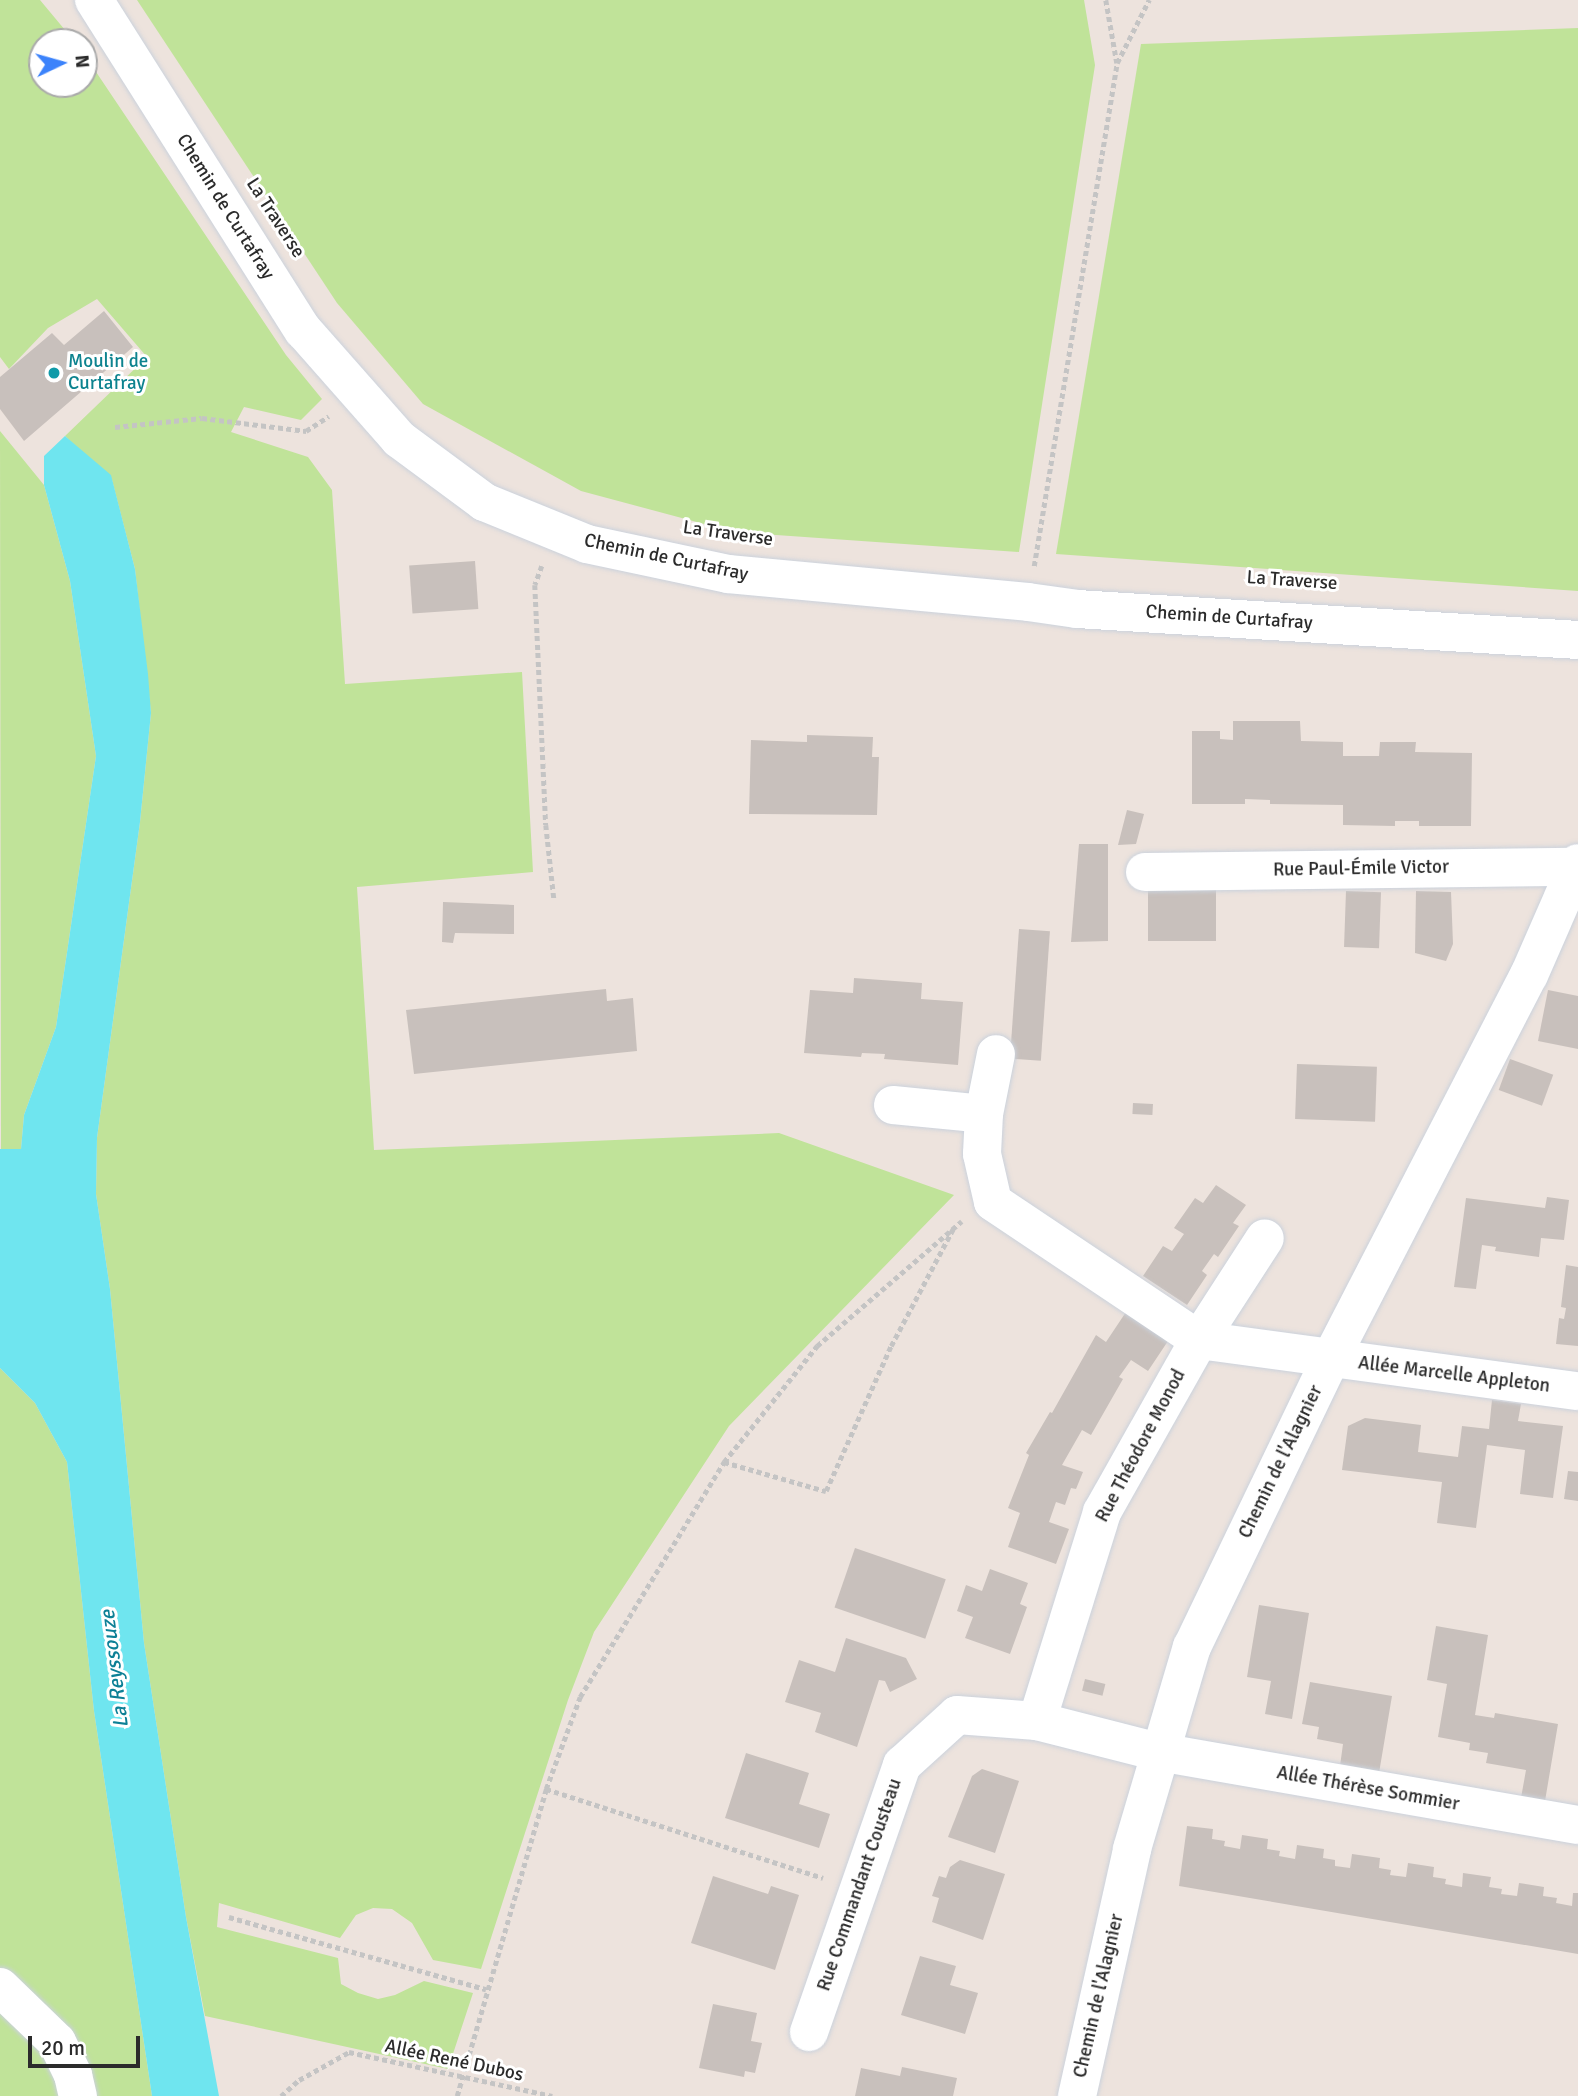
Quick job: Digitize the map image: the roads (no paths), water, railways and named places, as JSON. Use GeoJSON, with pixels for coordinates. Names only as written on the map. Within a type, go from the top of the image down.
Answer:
{"type":"FeatureCollection","features":[{"type":"Feature","properties":{"kind":"street","name":"Chemin de Curtafray"},"geometry":{"type":"LineString","coordinates":[[94,0],[303,330],[399,439],[484,502],[587,544],[728,574],[1077,609],[1578,640]]}},
{"type":"Feature","properties":{"kind":"street","name":"Rue Paul-Émile Victor"},"geometry":{"type":"LineString","coordinates":[[1145,872],[1577,865]]}},
{"type":"Feature","properties":{"kind":"street","name":"Chemin de l'Alagnier"},"geometry":{"type":"LineString","coordinates":[[1077,2096],[1132,1849],[1192,1647],[1330,1360],[1529,975],[1577,865]]}},
{"type":"Feature","properties":{"kind":"street"},"geometry":{"type":"LineString","coordinates":[[996,1054],[984,1114],[982,1154],[993,1202],[1199,1340],[1330,1360]]}},
{"type":"Feature","properties":{"kind":"street"},"geometry":{"type":"LineString","coordinates":[[893,1105],[984,1114]]}},
{"type":"Feature","properties":{"kind":"street","name":"Rue Théodore Monod"},"geometry":{"type":"LineString","coordinates":[[1037,1721],[1102,1512],[1199,1340],[1265,1238]]}},
{"type":"Feature","properties":{"kind":"street","name":"Allée Marcelle Appleton"},"geometry":{"type":"LineString","coordinates":[[1330,1360],[1578,1391]]}},
{"type":"Feature","properties":{"kind":"street","name":"Rue Commandant Cousteau"},"geometry":{"type":"LineString","coordinates":[[809,2032],[902,1765],[957,1715],[1037,1721],[1159,1752]]}},
{"type":"Feature","properties":{"kind":"street","name":"Allée Thérèse Sommier"},"geometry":{"type":"LineString","coordinates":[[1159,1752],[1578,1825]]}},
{"type":"Feature","properties":{"kind":"street"},"geometry":{"type":"LineString","coordinates":[[0,1987],[57,2042],[73,2075],[78,2096]]}},
{"type":"Feature","properties":{"kind":"water","name":"La Reyssouze"},"geometry":{"type":"Polygon","coordinates":[[[65,436],[111,475],[135,569],[148,674],[151,713],[140,822],[97,1138],[96,1194],[110,1289],[144,1643],[186,1917],[219,2096],[152,2096],[94,1711],[67,1462],[35,1403],[0,1368],[0,1149],[21,1149],[24,1115],[56,1027],[96,756],[70,581],[44,485],[44,456],[65,436]]]}},
{"type":"Feature","properties":{"kind":"place","name":"Moulin de Curtafray"},"geometry":{"type":"Point","coordinates":[54,373]}}]}
